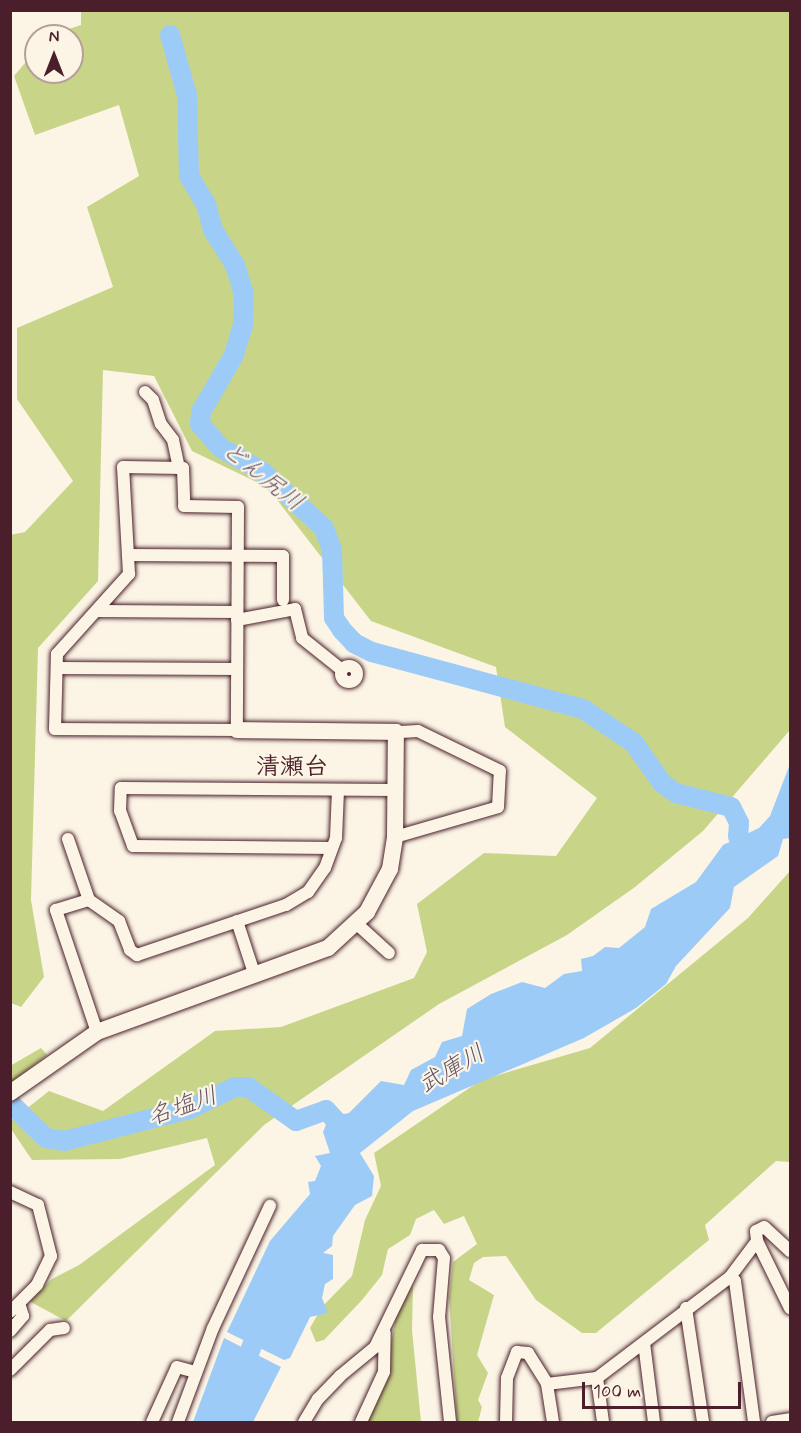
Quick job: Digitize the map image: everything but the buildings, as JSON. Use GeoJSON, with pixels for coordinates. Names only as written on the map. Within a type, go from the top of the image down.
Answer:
{"type":"FeatureCollection","features":[{"type":"Feature","properties":{"kind":"street"},"geometry":{"type":"LineString","coordinates":[[145,392],[153,400],[161,424],[173,440],[179,468]]}},
{"type":"Feature","properties":{"kind":"street"},"geometry":{"type":"LineString","coordinates":[[237,730],[238,507],[184,506],[183,468],[123,467],[129,574],[57,654],[55,729],[418,731],[500,771],[498,807],[395,837]]}},
{"type":"Feature","properties":{"kind":"street"},"geometry":{"type":"LineString","coordinates":[[128,555],[283,556],[283,600]]}},
{"type":"Feature","properties":{"kind":"street"},"geometry":{"type":"LineString","coordinates":[[98,611],[237,616],[295,609],[302,638],[342,670]]}},
{"type":"Feature","properties":{"kind":"street"},"geometry":{"type":"LineString","coordinates":[[57,668],[237,669]]}},
{"type":"Feature","properties":{"kind":"street"},"geometry":{"type":"LineString","coordinates":[[10,1093],[97,1032],[328,948],[357,924],[367,912],[390,869],[395,837],[396,732]]}},
{"type":"Feature","properties":{"kind":"street"},"geometry":{"type":"LineString","coordinates":[[332,848],[133,846],[120,812],[121,788],[395,790]]}},
{"type":"Feature","properties":{"kind":"street"},"geometry":{"type":"LineString","coordinates":[[68,839],[88,900],[119,921],[130,950],[137,955],[286,905],[308,892],[325,868],[332,848],[338,790]]}},
{"type":"Feature","properties":{"kind":"street"},"geometry":{"type":"LineString","coordinates":[[88,900],[56,910],[97,1032]]}},
{"type":"Feature","properties":{"kind":"street"},"geometry":{"type":"LineString","coordinates":[[237,921],[255,976]]}},
{"type":"Feature","properties":{"kind":"street"},"geometry":{"type":"LineString","coordinates":[[357,924],[389,953]]}},
{"type":"Feature","properties":{"kind":"street"},"geometry":{"type":"LineString","coordinates":[[10,1192],[38,1205],[51,1242],[51,1256],[45,1269],[15,1309],[23,1316],[10,1331]]}},
{"type":"Feature","properties":{"kind":"street"},"geometry":{"type":"LineString","coordinates":[[178,1422],[196,1372],[270,1206]]}},
{"type":"Feature","properties":{"kind":"street"},"geometry":{"type":"LineString","coordinates":[[790,1251],[764,1227],[756,1231],[756,1241],[790,1308]]}},
{"type":"Feature","properties":{"kind":"street"},"geometry":{"type":"LineString","coordinates":[[547,1384],[597,1378],[686,1308],[730,1277],[756,1241]]}},
{"type":"Feature","properties":{"kind":"street"},"geometry":{"type":"LineString","coordinates":[[304,1422],[318,1400],[340,1376],[375,1347],[416,1258],[422,1250],[439,1250],[444,1258],[439,1317],[450,1422]]}},
{"type":"Feature","properties":{"kind":"street"},"geometry":{"type":"LineString","coordinates":[[730,1277],[735,1281],[754,1422]]}},
{"type":"Feature","properties":{"kind":"street"},"geometry":{"type":"LineString","coordinates":[[686,1308],[703,1422]]}},
{"type":"Feature","properties":{"kind":"street"},"geometry":{"type":"LineString","coordinates":[[361,1422],[384,1372],[385,1325]]}},
{"type":"Feature","properties":{"kind":"street"},"geometry":{"type":"LineString","coordinates":[[10,1370],[50,1330],[64,1328]]}},
{"type":"Feature","properties":{"kind":"street"},"geometry":{"type":"LineString","coordinates":[[644,1343],[654,1422]]}},
{"type":"Feature","properties":{"kind":"street"},"geometry":{"type":"LineString","coordinates":[[506,1422],[507,1378],[517,1352],[528,1353],[547,1384],[553,1422]]}},
{"type":"Feature","properties":{"kind":"street"},"geometry":{"type":"LineString","coordinates":[[152,1422],[177,1367],[196,1372]]}},
{"type":"Feature","properties":{"kind":"street"},"geometry":{"type":"LineString","coordinates":[[597,1378],[603,1422]]}},
{"type":"Feature","properties":{"kind":"street"},"geometry":{"type":"LineString","coordinates":[[772,1422],[790,1419]]}},
{"type":"Feature","properties":{"kind":"green space"},"geometry":{"type":"Polygon","coordinates":[[[81,11],[790,11],[790,730],[703,831],[635,887],[567,935],[439,1004],[264,1125],[66,1321],[29,1301],[52,1279],[79,1265],[215,1165],[207,1138],[120,1159],[32,1160],[11,1129],[11,1121],[49,1091],[103,1111],[215,1031],[281,1027],[414,978],[427,952],[417,904],[484,853],[556,856],[597,798],[505,727],[496,667],[371,621],[267,487],[192,451],[154,376],[103,370],[98,581],[38,648],[31,900],[44,977],[21,1007],[11,1003],[10,535],[25,532],[73,481],[17,399],[17,328],[113,287],[87,207],[139,176],[119,105],[35,135],[14,76],[24,64],[24,84],[84,84],[84,24],[81,24],[81,11]]]}},
{"type":"Feature","properties":{"kind":"green space"},"geometry":{"type":"Polygon","coordinates":[[[790,871],[790,1162],[776,1161],[705,1225],[709,1240],[596,1333],[582,1333],[536,1300],[506,1256],[483,1257],[474,1263],[469,1280],[494,1295],[477,1355],[488,1373],[478,1400],[482,1407],[478,1422],[457,1422],[449,1297],[453,1262],[477,1244],[464,1216],[444,1224],[434,1210],[416,1219],[410,1235],[388,1249],[382,1275],[362,1300],[324,1340],[316,1342],[310,1328],[322,1307],[352,1276],[365,1220],[381,1186],[374,1153],[481,1080],[590,1048],[748,918],[790,871]]]}},
{"type":"Feature","properties":{"kind":"green space"},"geometry":{"type":"Polygon","coordinates":[[[41,1048],[47,1055],[11,1083],[10,1066],[41,1048]]]}},
{"type":"Feature","properties":{"kind":"green space"},"geometry":{"type":"Polygon","coordinates":[[[413,1285],[412,1330],[421,1422],[366,1422],[387,1368],[396,1316],[413,1285]]]}},
{"type":"Feature","properties":{"kind":"water"},"geometry":{"type":"Polygon","coordinates":[[[790,764],[790,838],[783,839],[778,856],[734,887],[730,908],[676,966],[666,984],[636,1008],[584,1038],[413,1111],[360,1153],[374,1176],[372,1196],[355,1205],[333,1236],[332,1246],[323,1253],[333,1255],[333,1279],[325,1284],[322,1298],[328,1313],[310,1317],[290,1358],[284,1360],[227,1332],[270,1241],[310,1194],[308,1182],[315,1181],[321,1166],[315,1156],[330,1153],[323,1132],[329,1117],[349,1113],[381,1081],[404,1085],[411,1070],[435,1057],[442,1042],[462,1036],[467,1009],[491,994],[522,982],[545,988],[564,974],[582,971],[581,959],[593,956],[605,947],[619,948],[645,927],[651,909],[696,882],[723,845],[759,828],[770,816],[790,764]]]}},
{"type":"Feature","properties":{"kind":"water"},"geometry":{"type":"Polygon","coordinates":[[[224,1338],[281,1367],[253,1422],[193,1422],[224,1338]]]}},
{"type":"Feature","properties":{"kind":"waterway","name":"どん尻川"},"geometry":{"type":"LineString","coordinates":[[170,35],[187,95],[189,176],[206,204],[213,230],[235,265],[244,294],[243,325],[234,355],[201,412],[200,424],[221,448],[263,472],[324,528],[332,550],[334,618],[342,630],[354,643],[372,652],[583,709],[634,743],[662,783],[676,793],[731,807],[739,823],[738,836],[744,854]]}},
{"type":"Feature","properties":{"kind":"waterway","name":"名塩川"},"geometry":{"type":"LineString","coordinates":[[10,1103],[46,1138],[64,1141],[190,1109],[235,1087],[248,1087],[296,1121],[326,1110],[348,1134]]}},
{"type":"Feature","properties":{"kind":"waterway","name":"武庫川"},"geometry":{"type":"LineString","coordinates":[[224,1422],[261,1321]]}},
{"type":"Feature","properties":{"kind":"district","name":"清瀬台"},"geometry":{"type":"Point","coordinates":[292,768]}}]}
